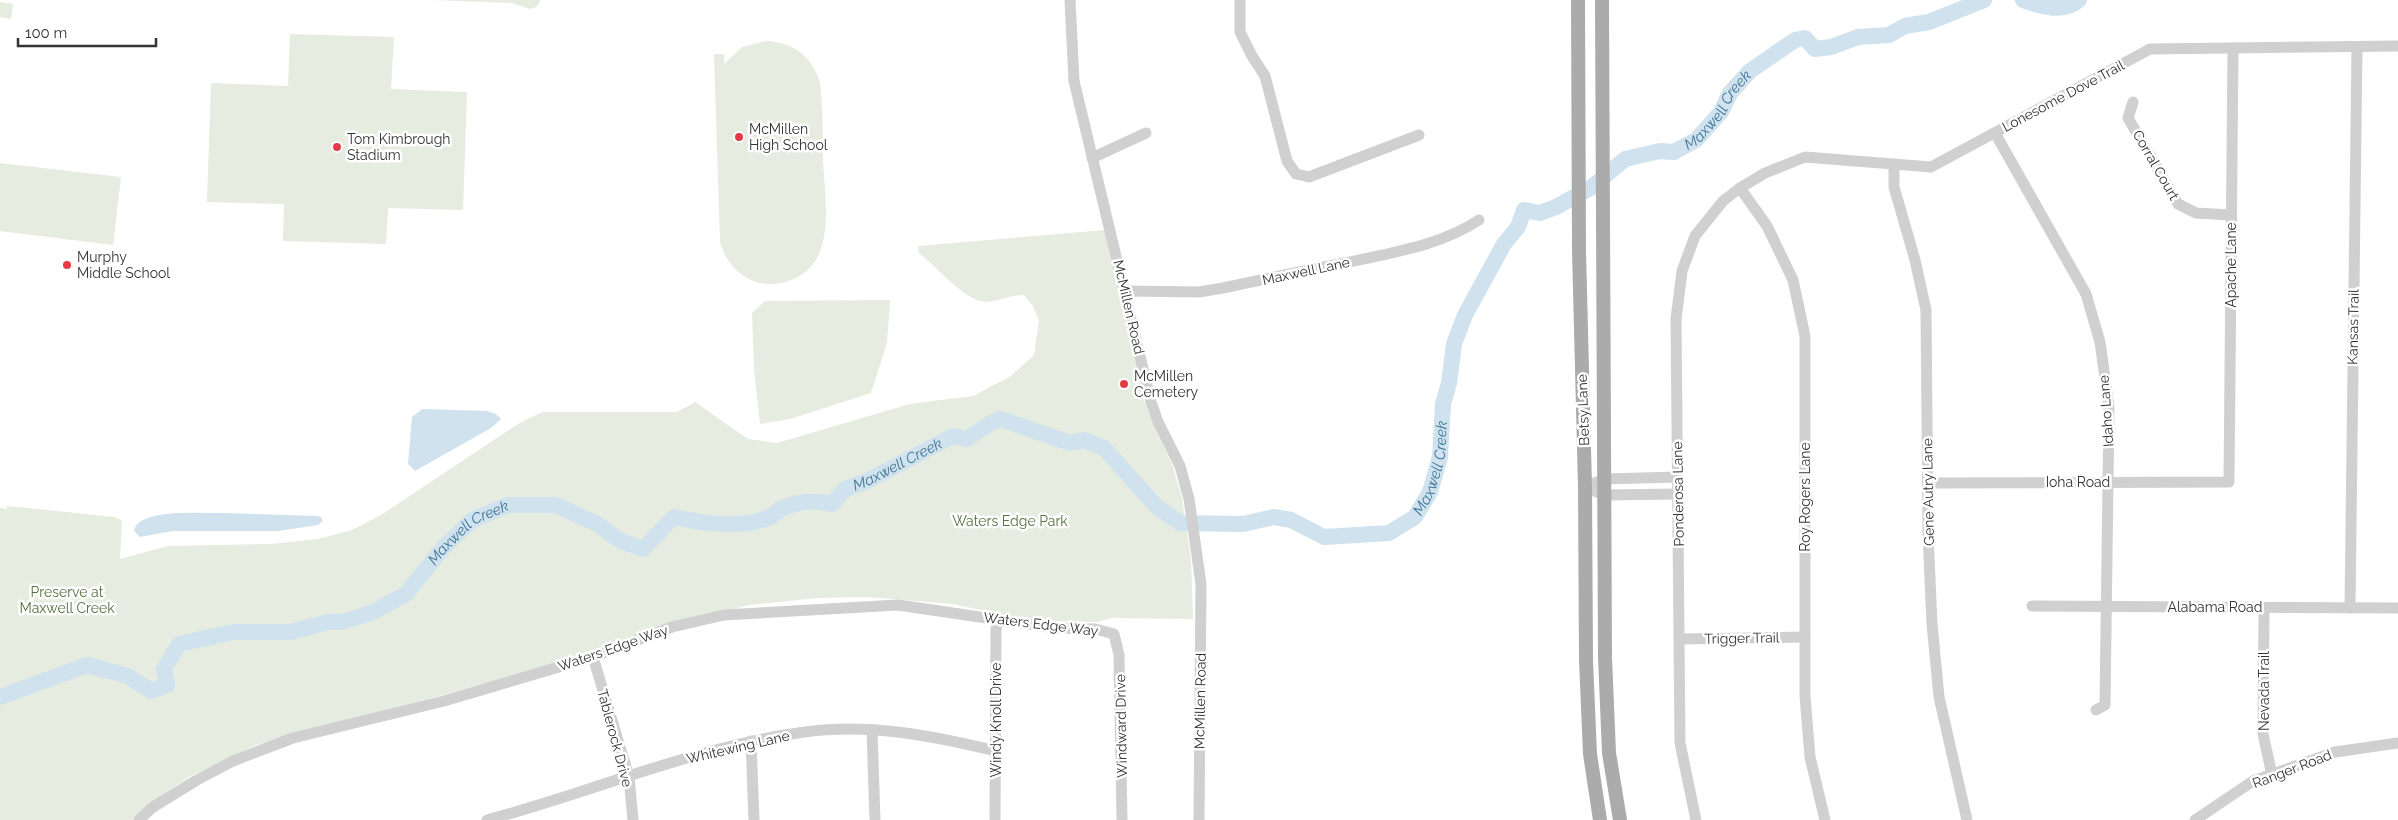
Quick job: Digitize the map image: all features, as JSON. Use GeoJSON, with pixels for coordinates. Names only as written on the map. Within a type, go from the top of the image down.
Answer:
{"type":"FeatureCollection","features":[{"type":"Feature","properties":{"kind":"main road","name":"Betsy Lane"},"geometry":{"type":"LineString","coordinates":[[1578,0],[1579,251],[1586,487],[1586,660],[1590,754],[1600,820]]}},
{"type":"Feature","properties":{"kind":"main road","name":"Betsy Lane"},"geometry":{"type":"LineString","coordinates":[[1602,0],[1605,237],[1605,657],[1608,743],[1620,820]]}},
{"type":"Feature","properties":{"kind":"street","name":"McMillen Road"},"geometry":{"type":"LineString","coordinates":[[1070,0],[1074,81],[1092,158],[1151,402],[1158,422],[1180,466],[1189,499],[1202,584],[1199,820]]}},
{"type":"Feature","properties":{"kind":"street"},"geometry":{"type":"LineString","coordinates":[[1240,0],[1240,32],[1265,76],[1287,162],[1296,174],[1309,176],[1419,135]]}},
{"type":"Feature","properties":{"kind":"street","name":"Lonesome Dove Trail"},"geometry":{"type":"LineString","coordinates":[[1740,188],[1765,173],[1805,158],[1932,167],[2150,49],[2398,46]]}},
{"type":"Feature","properties":{"kind":"street","name":"Kansas Trail"},"geometry":{"type":"LineString","coordinates":[[2350,608],[2357,47]]}},
{"type":"Feature","properties":{"kind":"street","name":"Apache Lane"},"geometry":{"type":"LineString","coordinates":[[2229,482],[2233,48]]}},
{"type":"Feature","properties":{"kind":"street","name":"Corral Court"},"geometry":{"type":"LineString","coordinates":[[2133,102],[2128,118],[2178,204],[2196,213],[2231,215]]}},
{"type":"Feature","properties":{"kind":"street"},"geometry":{"type":"LineString","coordinates":[[1092,158],[1146,132]]}},
{"type":"Feature","properties":{"kind":"street","name":"Idaho Lane"},"geometry":{"type":"LineString","coordinates":[[1995,133],[2086,294],[2100,342],[2109,407],[2109,482],[2105,705],[2096,710]]}},
{"type":"Feature","properties":{"kind":"street","name":"Gene Autry Lane"},"geometry":{"type":"LineString","coordinates":[[1894,164],[1894,187],[1915,260],[1926,310],[1932,624],[1939,697],[1967,820]]}},
{"type":"Feature","properties":{"kind":"street","name":"Ponderosa Lane"},"geometry":{"type":"LineString","coordinates":[[1696,820],[1680,743],[1676,319],[1682,271],[1694,236],[1723,201],[1740,188]]}},
{"type":"Feature","properties":{"kind":"street","name":"Roy Rogers Lane"},"geometry":{"type":"LineString","coordinates":[[1740,188],[1767,226],[1793,280],[1805,336],[1805,696],[1810,756],[1825,820]]}},
{"type":"Feature","properties":{"kind":"street","name":"Maxwell Lane"},"geometry":{"type":"LineString","coordinates":[[1125,291],[1199,292],[1440,241],[1463,231],[1480,220]]}},
{"type":"Feature","properties":{"kind":"street"},"geometry":{"type":"LineString","coordinates":[[1586,487],[1604,479],[1678,477]]}},
{"type":"Feature","properties":{"kind":"street","name":"Ioha Road"},"geometry":{"type":"LineString","coordinates":[[1928,483],[2229,482]]}},
{"type":"Feature","properties":{"kind":"street"},"geometry":{"type":"LineString","coordinates":[[1586,487],[1604,495],[1678,494]]}},
{"type":"Feature","properties":{"kind":"street","name":"Waters Edge Way"},"geometry":{"type":"LineString","coordinates":[[138,820],[153,807],[196,780],[233,761],[293,738],[444,701],[593,657],[672,627],[724,615],[898,605],[1055,628],[1094,629],[1114,634]]}},
{"type":"Feature","properties":{"kind":"street","name":"Alabama Road"},"geometry":{"type":"LineString","coordinates":[[2032,606],[2398,608]]}},
{"type":"Feature","properties":{"kind":"street","name":"Nevada Trail"},"geometry":{"type":"LineString","coordinates":[[2264,608],[2263,734],[2272,775]]}},
{"type":"Feature","properties":{"kind":"street","name":"Windy Knoll Drive"},"geometry":{"type":"LineString","coordinates":[[995,820],[996,630],[998,619]]}},
{"type":"Feature","properties":{"kind":"street","name":"Windward Drive"},"geometry":{"type":"LineString","coordinates":[[1114,634],[1119,655],[1122,820]]}},
{"type":"Feature","properties":{"kind":"street","name":"Trigger Trail"},"geometry":{"type":"LineString","coordinates":[[1679,640],[1805,637]]}},
{"type":"Feature","properties":{"kind":"street","name":"Tablerock Drive"},"geometry":{"type":"LineString","coordinates":[[593,657],[629,777],[632,820]]}},
{"type":"Feature","properties":{"kind":"street"},"geometry":{"type":"LineString","coordinates":[[872,730],[875,820]]}},
{"type":"Feature","properties":{"kind":"street","name":"Whitewing Lane"},"geometry":{"type":"LineString","coordinates":[[487,820],[512,817],[629,777],[751,741],[806,732],[872,730],[933,736],[996,751]]}},
{"type":"Feature","properties":{"kind":"street"},"geometry":{"type":"LineString","coordinates":[[751,741],[754,820]]}},
{"type":"Feature","properties":{"kind":"street","name":"Ranger Road"},"geometry":{"type":"LineString","coordinates":[[2195,820],[2253,781],[2336,752],[2398,743]]}},
{"type":"Feature","properties":{"kind":"green space"},"geometry":{"type":"Polygon","coordinates":[[[432,0],[540,0],[540,2],[536,7],[530,9],[512,3],[432,0]]]}},
{"type":"Feature","properties":{"kind":"green space"},"geometry":{"type":"Polygon","coordinates":[[[0,2],[13,4],[11,19],[0,17],[0,2]]]}},
{"type":"Feature","properties":{"kind":"green space","name":"Tom Kimbrough Stadium"},"geometry":{"type":"Polygon","coordinates":[[[290,34],[394,37],[391,89],[467,92],[463,210],[388,208],[386,244],[283,241],[284,204],[207,202],[211,83],[288,86],[290,34]]]}},
{"type":"Feature","properties":{"kind":"green space"},"geometry":{"type":"Polygon","coordinates":[[[766,41],[784,44],[799,51],[811,63],[819,79],[826,209],[823,243],[817,258],[808,270],[794,279],[773,284],[752,281],[740,273],[726,256],[720,242],[714,54],[724,54],[724,64],[742,47],[766,41]]]}},
{"type":"Feature","properties":{"kind":"green space"},"geometry":{"type":"Polygon","coordinates":[[[0,163],[121,177],[113,245],[0,231],[0,163]]]}},
{"type":"Feature","properties":{"kind":"green space"},"geometry":{"type":"Polygon","coordinates":[[[1105,230],[1139,372],[1143,398],[1154,427],[1172,464],[1182,498],[1191,560],[1193,619],[1112,618],[1097,622],[1050,621],[1009,616],[953,604],[867,597],[817,598],[749,605],[652,630],[539,668],[436,697],[291,734],[254,746],[189,777],[132,820],[0,820],[0,508],[7,509],[7,506],[115,517],[122,521],[120,559],[168,546],[271,544],[318,539],[352,530],[381,515],[518,424],[542,412],[677,412],[695,402],[748,439],[777,443],[910,404],[973,396],[1011,376],[1034,355],[1039,321],[1033,306],[1024,295],[986,302],[969,296],[919,253],[918,246],[1105,230]]]}},
{"type":"Feature","properties":{"kind":"green space"},"geometry":{"type":"Polygon","coordinates":[[[890,300],[887,343],[871,393],[790,419],[760,424],[754,369],[752,313],[765,301],[890,300]]]}},
{"type":"Feature","properties":{"kind":"water"},"geometry":{"type":"Polygon","coordinates":[[[422,409],[487,411],[496,414],[501,419],[491,428],[415,471],[408,464],[412,417],[422,409]]]}},
{"type":"Feature","properties":{"kind":"water"},"geometry":{"type":"Polygon","coordinates":[[[174,513],[316,516],[321,517],[323,521],[318,525],[278,531],[173,531],[140,537],[134,531],[138,523],[159,515],[174,513]]]}},
{"type":"Feature","properties":{"kind":"waterway","name":"Maxwell Creek"},"geometry":{"type":"LineString","coordinates":[[0,697],[87,665],[128,676],[151,691],[167,685],[164,669],[179,644],[233,632],[291,632],[328,622],[342,622],[373,612],[406,594],[443,548],[472,520],[508,505],[556,505],[597,524],[621,541],[643,549],[674,517],[697,522],[747,523],[770,517],[781,509],[795,504],[813,502],[832,504],[845,489],[865,482],[953,436],[967,439],[989,424],[1001,419],[1070,443],[1084,440],[1104,448],[1156,506],[1180,523],[1243,524],[1274,517],[1291,520],[1324,537],[1389,533],[1415,517],[1430,492],[1440,457],[1443,404],[1449,383],[1454,344],[1465,315],[1504,244],[1518,227],[1524,210],[1540,213],[1556,207],[1592,187],[1625,159],[1660,151],[1674,152],[1696,140],[1721,112],[1730,93],[1750,71],[1795,40],[1805,38],[1815,49],[1831,47],[1858,37],[1889,35],[1905,26],[1929,22],[1984,0]]}},
{"type":"Feature","properties":{"kind":"waterway","name":"Maxwell Creek"},"geometry":{"type":"LineString","coordinates":[[2023,0],[2059,8],[2066,7],[2079,0]]}},
{"type":"Feature","properties":{"kind":"place","name":"McMillen High School"},"geometry":{"type":"Point","coordinates":[739,137]}},
{"type":"Feature","properties":{"kind":"place","name":"Tom Kimbrough Stadium"},"geometry":{"type":"Point","coordinates":[337,147]}},
{"type":"Feature","properties":{"kind":"place","name":"Murphy Middle School"},"geometry":{"type":"Point","coordinates":[67,265]}},
{"type":"Feature","properties":{"kind":"place","name":"McMillen Cemetery"},"geometry":{"type":"Point","coordinates":[1124,384]}},
{"type":"Feature","properties":{"kind":"park label","name":"Waters Edge Park"},"geometry":{"type":"Point","coordinates":[1010,521]}},
{"type":"Feature","properties":{"kind":"park label","name":"Preserve at Maxwell Creek"},"geometry":{"type":"Point","coordinates":[67,600]}}]}
